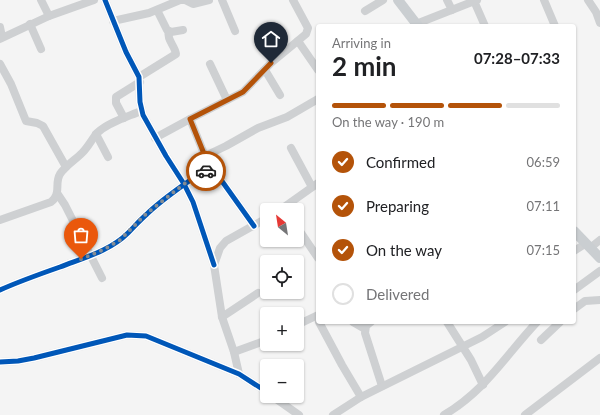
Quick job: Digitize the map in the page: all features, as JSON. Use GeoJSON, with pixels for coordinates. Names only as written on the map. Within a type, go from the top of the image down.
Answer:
{"type":"FeatureCollection","features":[{"type":"Feature","properties":{"kind":"main road"},"geometry":{"type":"LineString","coordinates":[[398,0],[416,24]]}},
{"type":"Feature","properties":{"kind":"main road"},"geometry":{"type":"LineString","coordinates":[[576,233],[600,258]]}},
{"type":"Feature","properties":{"kind":"street"},"geometry":{"type":"LineString","coordinates":[[41,0],[49,16]]}},
{"type":"Feature","properties":{"kind":"street"},"geometry":{"type":"LineString","coordinates":[[0,27],[1,38],[49,16],[94,0]]}},
{"type":"Feature","properties":{"kind":"street"},"geometry":{"type":"LineString","coordinates":[[105,0],[139,80],[141,111],[184,184],[196,212],[214,265],[222,317],[234,352],[239,374]]}},
{"type":"Feature","properties":{"kind":"street"},"geometry":{"type":"LineString","coordinates":[[113,21],[157,10],[180,0],[193,4],[209,0]]}},
{"type":"Feature","properties":{"kind":"street"},"geometry":{"type":"LineString","coordinates":[[222,0],[235,31]]}},
{"type":"Feature","properties":{"kind":"street"},"geometry":{"type":"LineString","coordinates":[[156,138],[247,89],[265,70],[306,34],[308,28],[293,0]]}},
{"type":"Feature","properties":{"kind":"street"},"geometry":{"type":"LineString","coordinates":[[365,11],[383,0]]}},
{"type":"Feature","properties":{"kind":"street"},"geometry":{"type":"LineString","coordinates":[[447,0],[452,10]]}},
{"type":"Feature","properties":{"kind":"street"},"geometry":{"type":"LineString","coordinates":[[544,0],[554,24]]}},
{"type":"Feature","properties":{"kind":"street"},"geometry":{"type":"LineString","coordinates":[[588,0],[596,12],[600,23]]}},
{"type":"Feature","properties":{"kind":"street"},"geometry":{"type":"LineString","coordinates":[[419,24],[476,1],[485,24]]}},
{"type":"Feature","properties":{"kind":"street"},"geometry":{"type":"LineString","coordinates":[[124,118],[116,103],[116,97],[176,54],[168,36],[169,31],[157,10]]}},
{"type":"Feature","properties":{"kind":"street"},"geometry":{"type":"LineString","coordinates":[[30,24],[41,49]]}},
{"type":"Feature","properties":{"kind":"street"},"geometry":{"type":"LineString","coordinates":[[169,31],[183,30]]}},
{"type":"Feature","properties":{"kind":"street"},"geometry":{"type":"LineString","coordinates":[[298,41],[316,67]]}},
{"type":"Feature","properties":{"kind":"street"},"geometry":{"type":"LineString","coordinates":[[0,64],[3,77],[11,84],[26,121],[43,126],[66,166]]}},
{"type":"Feature","properties":{"kind":"street"},"geometry":{"type":"LineString","coordinates":[[210,64],[227,100]]}},
{"type":"Feature","properties":{"kind":"street"},"geometry":{"type":"LineString","coordinates":[[265,70],[280,95]]}},
{"type":"Feature","properties":{"kind":"street"},"geometry":{"type":"LineString","coordinates":[[205,156],[258,128],[282,120],[316,100]]}},
{"type":"Feature","properties":{"kind":"street"},"geometry":{"type":"LineString","coordinates":[[0,220],[47,205],[55,199],[58,193],[58,179],[66,166],[82,152],[96,134],[107,126],[141,111]]}},
{"type":"Feature","properties":{"kind":"street"},"geometry":{"type":"LineString","coordinates":[[190,119],[211,171],[219,177],[254,226]]}},
{"type":"Feature","properties":{"kind":"street"},"geometry":{"type":"LineString","coordinates":[[96,134],[108,157]]}},
{"type":"Feature","properties":{"kind":"street"},"geometry":{"type":"LineString","coordinates":[[291,148],[315,185],[291,203]]}},
{"type":"Feature","properties":{"kind":"street"},"geometry":{"type":"LineString","coordinates":[[0,290],[90,255],[120,240],[146,214],[184,184],[202,172],[211,171]]}},
{"type":"Feature","properties":{"kind":"street"},"geometry":{"type":"LineString","coordinates":[[58,193],[102,278]]}},
{"type":"Feature","properties":{"kind":"street"},"geometry":{"type":"LineString","coordinates":[[214,265],[223,244],[260,222]]}},
{"type":"Feature","properties":{"kind":"street"},"geometry":{"type":"LineString","coordinates":[[304,237],[316,255]]}},
{"type":"Feature","properties":{"kind":"street"},"geometry":{"type":"LineString","coordinates":[[576,250],[600,240]]}},
{"type":"Feature","properties":{"kind":"street"},"geometry":{"type":"LineString","coordinates":[[576,289],[600,271]]}},
{"type":"Feature","properties":{"kind":"street"},"geometry":{"type":"LineString","coordinates":[[222,317],[258,293]]}},
{"type":"Feature","properties":{"kind":"street"},"geometry":{"type":"LineString","coordinates":[[576,308],[585,301],[600,300]]}},
{"type":"Feature","properties":{"kind":"street"},"geometry":{"type":"LineString","coordinates":[[304,322],[316,319]]}},
{"type":"Feature","properties":{"kind":"street"},"geometry":{"type":"LineString","coordinates":[[321,324],[342,366],[361,397]]}},
{"type":"Feature","properties":{"kind":"street"},"geometry":{"type":"LineString","coordinates":[[356,324],[365,329]]}},
{"type":"Feature","properties":{"kind":"street"},"geometry":{"type":"LineString","coordinates":[[368,324],[365,329],[367,344],[382,386]]}},
{"type":"Feature","properties":{"kind":"street"},"geometry":{"type":"LineString","coordinates":[[448,324],[483,385]]}},
{"type":"Feature","properties":{"kind":"street"},"geometry":{"type":"LineString","coordinates":[[333,415],[340,413],[361,397],[482,336],[502,324]]}},
{"type":"Feature","properties":{"kind":"street"},"geometry":{"type":"LineString","coordinates":[[444,415],[467,400],[483,385],[535,324]]}},
{"type":"Feature","properties":{"kind":"street"},"geometry":{"type":"LineString","coordinates":[[541,340],[558,324]]}},
{"type":"Feature","properties":{"kind":"street"},"geometry":{"type":"LineString","coordinates":[[0,362],[34,358],[127,335],[136,335],[146,336],[239,374],[260,388]]}},
{"type":"Feature","properties":{"kind":"street"},"geometry":{"type":"LineString","coordinates":[[234,352],[260,343]]}},
{"type":"Feature","properties":{"kind":"street"},"geometry":{"type":"LineString","coordinates":[[0,370],[11,361]]}},
{"type":"Feature","properties":{"kind":"street"},"geometry":{"type":"LineString","coordinates":[[525,415],[599,362]]}},
{"type":"Feature","properties":{"kind":"street"},"geometry":{"type":"LineString","coordinates":[[282,403],[299,415]]}},
{"type":"Feature","properties":{"kind":"cycle path"},"geometry":{"type":"LineString","coordinates":[[105,0],[126,52],[139,77],[140,102],[143,115],[193,202],[214,265]]}},
{"type":"Feature","properties":{"kind":"cycle path"},"geometry":{"type":"LineString","coordinates":[[0,290],[87,257],[113,245],[168,196],[204,172],[213,172],[219,177],[254,226]]}},
{"type":"Feature","properties":{"kind":"cycle path"},"geometry":{"type":"LineString","coordinates":[[0,362],[34,358],[127,335],[146,336],[239,374],[260,388]]}},
{"type":"Feature","properties":{"kind":"way so far"},"geometry":{"type":"LineString","coordinates":[[81,259],[103,250],[120,240],[128,234],[146,214],[184,184],[206,171]]}},
{"type":"Feature","properties":{"kind":"route"},"geometry":{"type":"LineString","coordinates":[[206,171],[211,171],[190,119],[243,92],[271,63]]}}]}
